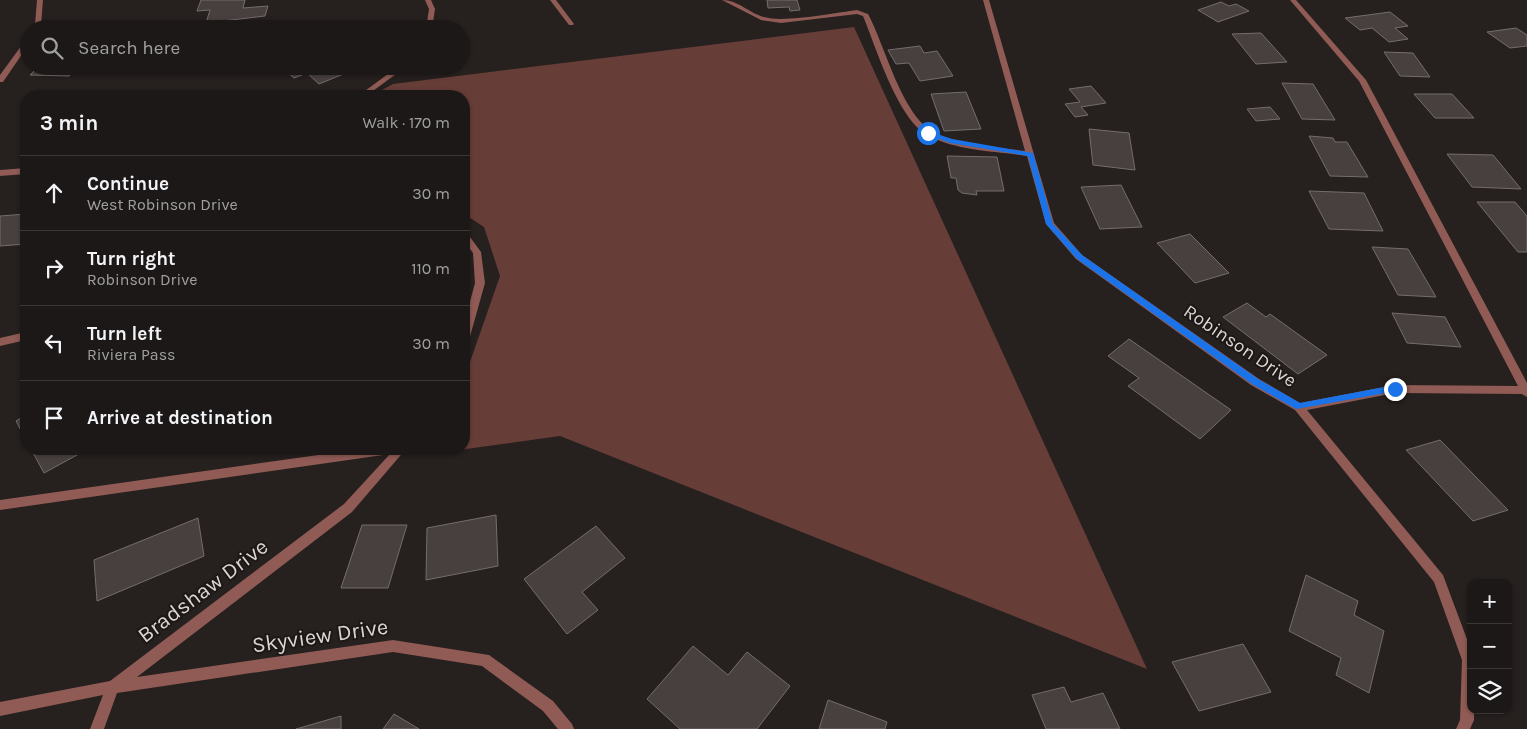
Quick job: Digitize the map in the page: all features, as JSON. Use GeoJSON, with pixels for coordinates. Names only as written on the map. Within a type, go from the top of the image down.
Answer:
{"type":"FeatureCollection","features":[{"type":"Feature","properties":{"kind":"street"},"geometry":{"type":"LineString","coordinates":[[38,20],[40,0]]}},
{"type":"Feature","properties":{"kind":"street"},"geometry":{"type":"LineString","coordinates":[[428,0],[432,9],[430,20]]}},
{"type":"Feature","properties":{"kind":"street"},"geometry":{"type":"LineString","coordinates":[[553,0],[571,24]]}},
{"type":"Feature","properties":{"kind":"street"},"geometry":{"type":"LineString","coordinates":[[725,0],[763,19],[781,21],[857,12],[866,15],[909,115],[928,133],[950,141],[1031,154]]}},
{"type":"Feature","properties":{"kind":"street","name":"Robinson Drive"},"geometry":{"type":"LineString","coordinates":[[986,0],[1050,224],[1079,257],[1255,382],[1299,407],[1439,579],[1468,660],[1467,720],[1463,729]]}},
{"type":"Feature","properties":{"kind":"street"},"geometry":{"type":"LineString","coordinates":[[1292,0],[1362,80],[1526,391],[1395,389],[1299,407]]}},
{"type":"Feature","properties":{"kind":"street"},"geometry":{"type":"LineString","coordinates":[[0,80],[20,52]]}},
{"type":"Feature","properties":{"kind":"street"},"geometry":{"type":"LineString","coordinates":[[370,90],[391,75]]}},
{"type":"Feature","properties":{"kind":"street"},"geometry":{"type":"LineString","coordinates":[[0,174],[20,172]]}},
{"type":"Feature","properties":{"kind":"street"},"geometry":{"type":"LineString","coordinates":[[470,243],[477,252],[480,283],[470,319]]}},
{"type":"Feature","properties":{"kind":"street"},"geometry":{"type":"LineString","coordinates":[[0,342],[20,337]]}},
{"type":"Feature","properties":{"kind":"street"},"geometry":{"type":"LineString","coordinates":[[0,505],[349,455]]}},
{"type":"Feature","properties":{"kind":"street","name":"Bradshaw Drive"},"geometry":{"type":"LineString","coordinates":[[0,709],[113,687],[348,508],[396,455]]}},
{"type":"Feature","properties":{"kind":"street","name":"Skyview Drive"},"geometry":{"type":"LineString","coordinates":[[113,687],[393,646],[484,660],[548,706],[567,729]]}},
{"type":"Feature","properties":{"kind":"street"},"geometry":{"type":"LineString","coordinates":[[97,729],[113,687]]}},
{"type":"Feature","properties":{"kind":"shaded area"},"geometry":{"type":"Polygon","coordinates":[[[854,27],[1147,669],[560,436],[470,448],[470,362],[500,276],[484,227],[470,218],[470,90],[382,90],[393,84],[854,27]]]}},
{"type":"Feature","properties":{"kind":"building"},"geometry":{"type":"Polygon","coordinates":[[[201,0],[245,0],[243,8],[268,6],[265,16],[231,20],[207,20],[210,10],[197,11],[201,0]]]}},
{"type":"Feature","properties":{"kind":"building"},"geometry":{"type":"Polygon","coordinates":[[[767,0],[797,0],[800,10],[790,11],[789,7],[768,8],[767,0]]]}},
{"type":"Feature","properties":{"kind":"building"},"geometry":{"type":"Polygon","coordinates":[[[1221,2],[1229,6],[1236,4],[1249,11],[1218,22],[1198,10],[1221,2]]]}},
{"type":"Feature","properties":{"kind":"building"},"geometry":{"type":"Polygon","coordinates":[[[1390,12],[1408,26],[1395,28],[1408,39],[1389,42],[1372,28],[1360,30],[1345,18],[1390,12]]]}},
{"type":"Feature","properties":{"kind":"building"},"geometry":{"type":"Polygon","coordinates":[[[1516,28],[1527,35],[1527,46],[1510,48],[1487,32],[1516,28]]]}},
{"type":"Feature","properties":{"kind":"building"},"geometry":{"type":"Polygon","coordinates":[[[1261,33],[1287,62],[1256,64],[1232,34],[1261,33]]]}},
{"type":"Feature","properties":{"kind":"building"},"geometry":{"type":"Polygon","coordinates":[[[920,46],[924,53],[937,51],[953,76],[920,81],[909,63],[896,64],[888,50],[920,46]]]}},
{"type":"Feature","properties":{"kind":"building"},"geometry":{"type":"Polygon","coordinates":[[[1384,52],[1413,53],[1430,77],[1400,76],[1384,52]]]}},
{"type":"Feature","properties":{"kind":"building"},"geometry":{"type":"Polygon","coordinates":[[[30,75],[70,75],[69,76],[30,75]]]}},
{"type":"Feature","properties":{"kind":"building"},"geometry":{"type":"Polygon","coordinates":[[[290,75],[302,75],[294,78],[290,75]]]}},
{"type":"Feature","properties":{"kind":"building"},"geometry":{"type":"Polygon","coordinates":[[[309,75],[341,75],[319,84],[309,75]]]}},
{"type":"Feature","properties":{"kind":"building"},"geometry":{"type":"Polygon","coordinates":[[[1282,83],[1313,84],[1335,120],[1302,119],[1282,83]]]}},
{"type":"Feature","properties":{"kind":"building"},"geometry":{"type":"Polygon","coordinates":[[[1091,86],[1106,103],[1081,107],[1088,115],[1075,117],[1065,104],[1080,102],[1069,89],[1091,86]]]}},
{"type":"Feature","properties":{"kind":"building"},"geometry":{"type":"Polygon","coordinates":[[[966,92],[981,129],[944,131],[931,94],[966,92]]]}},
{"type":"Feature","properties":{"kind":"building"},"geometry":{"type":"Polygon","coordinates":[[[1414,94],[1452,94],[1474,118],[1435,118],[1414,94]]]}},
{"type":"Feature","properties":{"kind":"building"},"geometry":{"type":"Polygon","coordinates":[[[1270,107],[1280,119],[1256,121],[1247,109],[1270,107]]]}},
{"type":"Feature","properties":{"kind":"building"},"geometry":{"type":"Polygon","coordinates":[[[1089,129],[1129,133],[1135,170],[1093,165],[1089,129]]]}},
{"type":"Feature","properties":{"kind":"building"},"geometry":{"type":"Polygon","coordinates":[[[1309,136],[1333,138],[1335,142],[1347,142],[1368,177],[1330,176],[1309,136]]]}},
{"type":"Feature","properties":{"kind":"building"},"geometry":{"type":"Polygon","coordinates":[[[1447,154],[1493,155],[1521,189],[1472,187],[1447,154]]]}},
{"type":"Feature","properties":{"kind":"building"},"geometry":{"type":"Polygon","coordinates":[[[947,156],[997,157],[1004,191],[976,191],[977,195],[962,193],[958,190],[956,178],[951,178],[947,156]]]}},
{"type":"Feature","properties":{"kind":"building"},"geometry":{"type":"Polygon","coordinates":[[[1121,185],[1142,227],[1100,229],[1081,187],[1121,185]]]}},
{"type":"Feature","properties":{"kind":"building"},"geometry":{"type":"Polygon","coordinates":[[[1309,191],[1364,193],[1383,231],[1329,229],[1309,191]]]}},
{"type":"Feature","properties":{"kind":"building"},"geometry":{"type":"Polygon","coordinates":[[[1477,202],[1515,202],[1527,216],[1527,252],[1518,252],[1477,202]]]}},
{"type":"Feature","properties":{"kind":"building"},"geometry":{"type":"Polygon","coordinates":[[[20,214],[20,244],[0,246],[0,216],[20,214]]]}},
{"type":"Feature","properties":{"kind":"building"},"geometry":{"type":"Polygon","coordinates":[[[1190,234],[1229,273],[1195,283],[1157,243],[1190,234]]]}},
{"type":"Feature","properties":{"kind":"building"},"geometry":{"type":"Polygon","coordinates":[[[1372,247],[1408,249],[1436,297],[1398,295],[1372,247]]]}},
{"type":"Feature","properties":{"kind":"building"},"geometry":{"type":"Polygon","coordinates":[[[1247,303],[1266,317],[1270,314],[1327,355],[1298,374],[1223,317],[1247,303]]]}},
{"type":"Feature","properties":{"kind":"building"},"geometry":{"type":"Polygon","coordinates":[[[1392,313],[1445,317],[1461,347],[1407,343],[1392,313]]]}},
{"type":"Feature","properties":{"kind":"building"},"geometry":{"type":"Polygon","coordinates":[[[1129,339],[1231,410],[1200,439],[1128,386],[1139,378],[1108,356],[1129,339]]]}},
{"type":"Feature","properties":{"kind":"building"},"geometry":{"type":"Polygon","coordinates":[[[20,419],[20,429],[16,421],[20,419]]]}},
{"type":"Feature","properties":{"kind":"building"},"geometry":{"type":"Polygon","coordinates":[[[1440,440],[1508,510],[1473,521],[1406,450],[1440,440]]]}},
{"type":"Feature","properties":{"kind":"building"},"geometry":{"type":"Polygon","coordinates":[[[34,455],[77,455],[44,473],[34,455]]]}},
{"type":"Feature","properties":{"kind":"building"},"geometry":{"type":"Polygon","coordinates":[[[496,515],[498,566],[426,580],[427,528],[496,515]]]}},
{"type":"Feature","properties":{"kind":"building"},"geometry":{"type":"Polygon","coordinates":[[[198,518],[204,556],[97,601],[94,560],[198,518]]]}},
{"type":"Feature","properties":{"kind":"building"},"geometry":{"type":"Polygon","coordinates":[[[362,525],[407,525],[388,588],[341,588],[362,525]]]}},
{"type":"Feature","properties":{"kind":"building"},"geometry":{"type":"Polygon","coordinates":[[[596,526],[625,558],[582,592],[598,610],[567,634],[524,579],[596,526]]]}},
{"type":"Feature","properties":{"kind":"building"},"geometry":{"type":"Polygon","coordinates":[[[1306,575],[1358,601],[1354,615],[1384,631],[1369,693],[1336,675],[1341,658],[1289,631],[1306,575]]]}},
{"type":"Feature","properties":{"kind":"building"},"geometry":{"type":"Polygon","coordinates":[[[1243,644],[1271,692],[1199,711],[1172,662],[1243,644]]]}},
{"type":"Feature","properties":{"kind":"building"},"geometry":{"type":"Polygon","coordinates":[[[693,646],[728,675],[747,652],[790,686],[757,729],[680,729],[647,699],[693,646]]]}},
{"type":"Feature","properties":{"kind":"building"},"geometry":{"type":"Polygon","coordinates":[[[1064,687],[1071,702],[1103,693],[1120,729],[1046,729],[1032,695],[1064,687]]]}},
{"type":"Feature","properties":{"kind":"building"},"geometry":{"type":"Polygon","coordinates":[[[828,700],[887,722],[885,729],[819,729],[828,700]]]}},
{"type":"Feature","properties":{"kind":"building"},"geometry":{"type":"Polygon","coordinates":[[[394,714],[419,729],[383,729],[394,714]]]}},
{"type":"Feature","properties":{"kind":"building"},"geometry":{"type":"Polygon","coordinates":[[[341,716],[341,729],[296,729],[341,716]]]}},
{"type":"Feature","properties":{"kind":"route"},"geometry":{"type":"LineString","coordinates":[[928,133],[950,141],[1031,154],[1050,224],[1079,257],[1255,382],[1299,407],[1395,389]]}}]}
